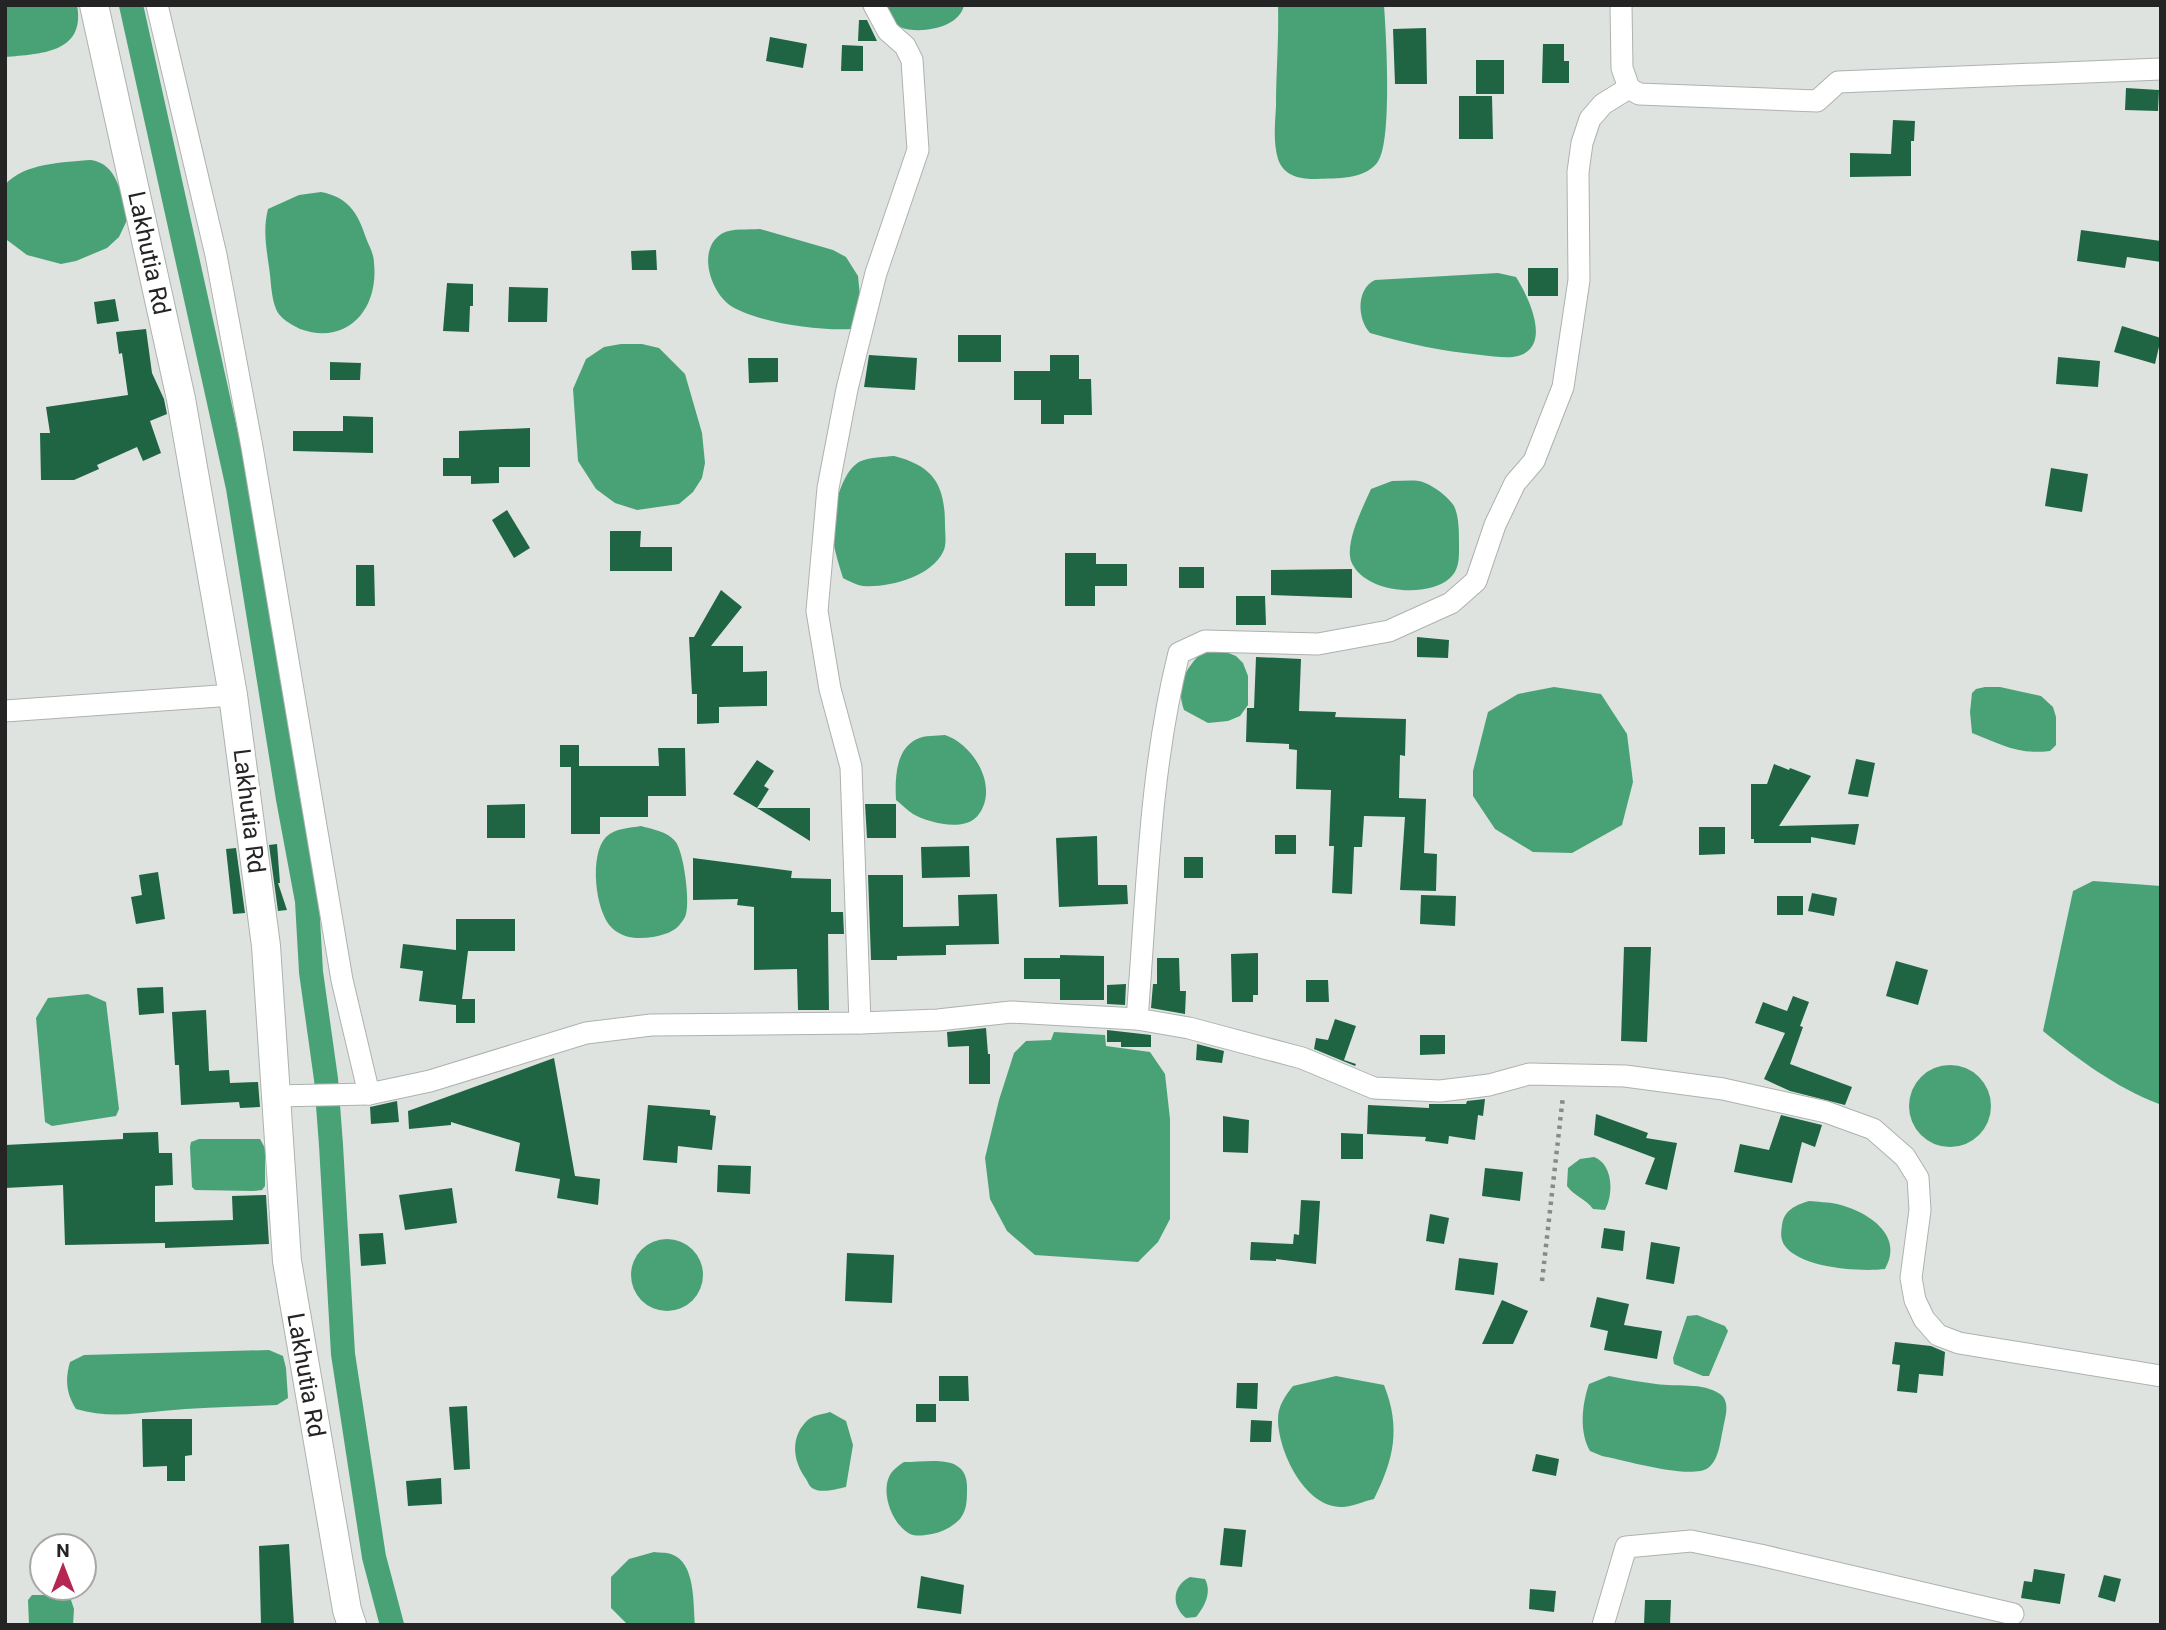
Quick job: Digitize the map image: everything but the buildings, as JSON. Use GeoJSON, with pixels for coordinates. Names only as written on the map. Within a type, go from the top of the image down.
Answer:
{"type":"FeatureCollection","features":[{"type":"Feature","properties":{"kind":"street","name":"Lakhutia Rd"},"geometry":{"type":"LineString","coordinates":[[94,5],[181,399],[233,695],[266,946],[287,1261],[347,1610],[352,1625]]}},
{"type":"Feature","properties":{"kind":"street"},"geometry":{"type":"LineString","coordinates":[[157,5],[216,255],[252,447],[342,980],[369,1094]]}},
{"type":"Feature","properties":{"kind":"street"},"geometry":{"type":"LineString","coordinates":[[860,1023],[851,767],[830,689],[817,611],[828,488],[847,389],[876,273],[918,150],[912,60],[905,46],[888,31],[874,5]]}},
{"type":"Feature","properties":{"kind":"street"},"geometry":{"type":"LineString","coordinates":[[1621,5],[1622,68],[1629,88],[1639,94],[1817,101],[1838,82],[2161,69]]}},
{"type":"Feature","properties":{"kind":"street"},"geometry":{"type":"LineString","coordinates":[[1137,1019],[1156,776],[1169,694],[1179,653],[1205,641],[1318,644],[1389,631],[1451,603],[1476,581],[1495,525],[1515,483],[1534,461],[1563,387],[1579,280],[1578,172],[1581,143],[1590,119],[1603,104],[1629,88]]}},
{"type":"Feature","properties":{"kind":"street"},"geometry":{"type":"LineString","coordinates":[[5,711],[233,695]]}},
{"type":"Feature","properties":{"kind":"street"},"geometry":{"type":"LineString","coordinates":[[275,1096],[369,1094],[430,1081],[586,1033],[651,1025],[860,1023],[938,1020],[1012,1012],[1137,1019],[1189,1028],[1302,1058],[1374,1088],[1440,1091],[1489,1085],[1528,1074],[1566,1074],[1625,1076],[1723,1089],[1826,1112],[1873,1129],[1905,1157],[1918,1178],[1920,1210],[1911,1278],[1915,1300],[1924,1319],[1938,1335],[1959,1343],[2161,1376]]}},
{"type":"Feature","properties":{"kind":"street"},"geometry":{"type":"LineString","coordinates":[[1603,1625],[1626,1547],[1691,1541],[2013,1614]]}},
{"type":"Feature","properties":{"kind":"path"},"geometry":{"type":"LineString","coordinates":[[1542,1281],[1566,1074]]}},
{"type":"Feature","properties":{"kind":"shaded area"},"geometry":{"type":"Polygon","coordinates":[[[5,5],[77,5],[78,21],[75,33],[68,42],[58,48],[5,57],[5,5]]]}},
{"type":"Feature","properties":{"kind":"shaded area"},"geometry":{"type":"Polygon","coordinates":[[[882,5],[964,5],[961,13],[947,24],[928,30],[917,30],[897,25],[882,5]]]}},
{"type":"Feature","properties":{"kind":"shaded area"},"geometry":{"type":"Polygon","coordinates":[[[1278,5],[1384,5],[1387,88],[1385,135],[1377,163],[1365,173],[1341,178],[1305,178],[1294,176],[1281,165],[1276,153],[1275,133],[1278,5]]]}},
{"type":"Feature","properties":{"kind":"shaded area"},"geometry":{"type":"Polygon","coordinates":[[[91,160],[107,168],[117,182],[128,218],[119,237],[107,248],[61,264],[27,255],[7,240],[5,185],[22,172],[33,168],[91,160]]]}},
{"type":"Feature","properties":{"kind":"shaded area"},"geometry":{"type":"Polygon","coordinates":[[[321,192],[345,202],[355,214],[373,256],[374,280],[365,309],[356,320],[345,328],[317,333],[300,329],[286,321],[278,312],[272,294],[265,231],[268,209],[299,195],[321,192]]]}},
{"type":"Feature","properties":{"kind":"shaded area"},"geometry":{"type":"Polygon","coordinates":[[[760,229],[833,250],[846,257],[858,276],[861,307],[851,329],[823,329],[773,321],[743,312],[724,299],[712,281],[708,259],[710,249],[715,240],[727,231],[760,229]]]}},
{"type":"Feature","properties":{"kind":"shaded area"},"geometry":{"type":"Polygon","coordinates":[[[1498,273],[1516,277],[1535,320],[1534,342],[1528,351],[1518,356],[1466,353],[1412,344],[1370,333],[1363,320],[1360,305],[1364,290],[1375,280],[1498,273]]]}},
{"type":"Feature","properties":{"kind":"shaded area"},"geometry":{"type":"Polygon","coordinates":[[[642,344],[659,348],[685,374],[702,433],[705,463],[702,478],[693,492],[679,504],[637,510],[615,503],[596,489],[578,461],[573,389],[586,359],[604,347],[642,344]]]}},
{"type":"Feature","properties":{"kind":"shaded area"},"geometry":{"type":"Polygon","coordinates":[[[894,456],[919,465],[928,472],[939,488],[944,511],[944,549],[929,568],[908,579],[873,586],[853,583],[843,578],[833,540],[838,496],[847,474],[861,461],[894,456]]]}},
{"type":"Feature","properties":{"kind":"shaded area"},"geometry":{"type":"Polygon","coordinates":[[[1392,481],[1423,482],[1443,494],[1454,506],[1458,524],[1458,562],[1456,571],[1440,585],[1412,590],[1382,586],[1358,572],[1351,561],[1350,544],[1371,489],[1392,481]]]}},
{"type":"Feature","properties":{"kind":"shaded area"},"geometry":{"type":"Polygon","coordinates":[[[1221,650],[1236,656],[1243,663],[1248,676],[1248,705],[1240,716],[1228,721],[1208,723],[1184,710],[1182,685],[1187,671],[1203,651],[1221,650]]]}},
{"type":"Feature","properties":{"kind":"shaded area"},"geometry":{"type":"Polygon","coordinates":[[[1554,687],[1601,694],[1627,734],[1633,782],[1622,825],[1572,853],[1533,852],[1495,829],[1473,796],[1473,771],[1488,712],[1518,694],[1554,687]]]}},
{"type":"Feature","properties":{"kind":"shaded area"},"geometry":{"type":"Polygon","coordinates":[[[1985,687],[2000,687],[2041,696],[2053,707],[2056,717],[2056,745],[2050,751],[2028,751],[2010,748],[1972,733],[1972,693],[1985,687]]]}},
{"type":"Feature","properties":{"kind":"shaded area"},"geometry":{"type":"Polygon","coordinates":[[[945,735],[965,747],[973,757],[980,767],[986,791],[979,814],[973,820],[957,825],[928,820],[913,814],[896,800],[896,775],[904,750],[920,738],[945,735]]]}},
{"type":"Feature","properties":{"kind":"shaded area"},"geometry":{"type":"Polygon","coordinates":[[[641,826],[660,831],[675,841],[685,877],[687,908],[684,919],[672,931],[653,937],[637,938],[617,932],[606,920],[598,897],[596,869],[597,856],[606,837],[618,830],[641,826]]]}},
{"type":"Feature","properties":{"kind":"shaded area"},"geometry":{"type":"Polygon","coordinates":[[[2093,881],[2161,886],[2159,1104],[2127,1090],[2098,1072],[2043,1031],[2073,891],[2093,881]]]}},
{"type":"Feature","properties":{"kind":"shaded area"},"geometry":{"type":"Polygon","coordinates":[[[88,994],[106,1002],[119,1109],[116,1116],[52,1126],[45,1122],[36,1018],[48,998],[88,994]]]}},
{"type":"Feature","properties":{"kind":"shaded area"},"geometry":{"type":"Polygon","coordinates":[[[1054,1032],[1105,1035],[1106,1046],[1150,1052],[1165,1074],[1170,1119],[1170,1219],[1158,1242],[1138,1262],[1035,1255],[1007,1231],[990,1199],[985,1158],[1014,1053],[1026,1041],[1051,1040],[1054,1032]]]}},
{"type":"Feature","properties":{"kind":"shaded area"},"geometry":{"type":"Polygon","coordinates":[[[1942,1065],[1958,1065],[1973,1072],[1984,1083],[1991,1098],[1988,1122],[1979,1135],[1958,1147],[1942,1147],[1927,1140],[1916,1129],[1909,1114],[1909,1098],[1916,1083],[1927,1072],[1942,1065]]]}},
{"type":"Feature","properties":{"kind":"shaded area"},"geometry":{"type":"Polygon","coordinates":[[[199,1139],[260,1139],[265,1148],[265,1186],[262,1190],[195,1190],[192,1187],[190,1147],[191,1142],[199,1139]]]}},
{"type":"Feature","properties":{"kind":"shaded area"},"geometry":{"type":"Polygon","coordinates":[[[1594,1157],[1605,1166],[1610,1180],[1610,1196],[1605,1210],[1593,1209],[1567,1186],[1568,1168],[1580,1159],[1594,1157]]]}},
{"type":"Feature","properties":{"kind":"shaded area"},"geometry":{"type":"Polygon","coordinates":[[[1809,1201],[1848,1207],[1880,1226],[1890,1245],[1890,1257],[1885,1269],[1861,1270],[1817,1264],[1793,1253],[1785,1246],[1781,1233],[1785,1215],[1791,1209],[1809,1201]]]}},
{"type":"Feature","properties":{"kind":"shaded area"},"geometry":{"type":"Polygon","coordinates":[[[667,1239],[687,1245],[697,1255],[703,1275],[697,1295],[687,1305],[667,1311],[647,1305],[637,1295],[631,1275],[637,1255],[647,1245],[667,1239]]]}},
{"type":"Feature","properties":{"kind":"shaded area"},"geometry":{"type":"Polygon","coordinates":[[[1697,1315],[1725,1326],[1728,1331],[1709,1376],[1674,1364],[1673,1358],[1687,1316],[1697,1315]]]}},
{"type":"Feature","properties":{"kind":"shaded area"},"geometry":{"type":"Polygon","coordinates":[[[269,1350],[283,1356],[286,1368],[288,1398],[277,1405],[108,1414],[76,1409],[68,1392],[67,1374],[70,1362],[84,1355],[269,1350]]]}},
{"type":"Feature","properties":{"kind":"shaded area"},"geometry":{"type":"Polygon","coordinates":[[[1336,1376],[1384,1385],[1394,1429],[1390,1457],[1374,1499],[1342,1507],[1329,1505],[1305,1488],[1288,1461],[1278,1419],[1282,1401],[1293,1386],[1336,1376]]]}},
{"type":"Feature","properties":{"kind":"shaded area"},"geometry":{"type":"Polygon","coordinates":[[[1609,1376],[1656,1384],[1698,1386],[1720,1394],[1725,1401],[1726,1415],[1712,1465],[1699,1471],[1672,1471],[1590,1451],[1583,1427],[1583,1409],[1589,1384],[1609,1376]]]}},
{"type":"Feature","properties":{"kind":"shaded area"},"geometry":{"type":"Polygon","coordinates":[[[830,1412],[846,1421],[853,1445],[846,1487],[820,1491],[811,1487],[801,1472],[796,1456],[796,1440],[809,1419],[830,1412]]]}},
{"type":"Feature","properties":{"kind":"shaded area"},"geometry":{"type":"Polygon","coordinates":[[[904,1462],[946,1462],[961,1469],[966,1477],[967,1501],[957,1522],[940,1532],[921,1536],[910,1534],[898,1524],[890,1509],[887,1484],[892,1472],[904,1462]]]}},
{"type":"Feature","properties":{"kind":"shaded area"},"geometry":{"type":"Polygon","coordinates":[[[654,1552],[671,1554],[679,1558],[685,1566],[692,1585],[695,1625],[628,1625],[611,1608],[611,1577],[629,1559],[654,1552]]]}},
{"type":"Feature","properties":{"kind":"shaded area"},"geometry":{"type":"Polygon","coordinates":[[[1190,1577],[1205,1579],[1208,1594],[1196,1617],[1186,1618],[1178,1608],[1176,1596],[1180,1586],[1190,1577]]]}},
{"type":"Feature","properties":{"kind":"shaded area"},"geometry":{"type":"Polygon","coordinates":[[[28,1602],[72,1602],[73,1625],[29,1625],[28,1602]]]}},
{"type":"Feature","properties":{"kind":"waterway"},"geometry":{"type":"LineString","coordinates":[[131,5],[238,488],[307,901],[311,972],[326,1079],[343,1354],[374,1557],[392,1625]]}}]}
